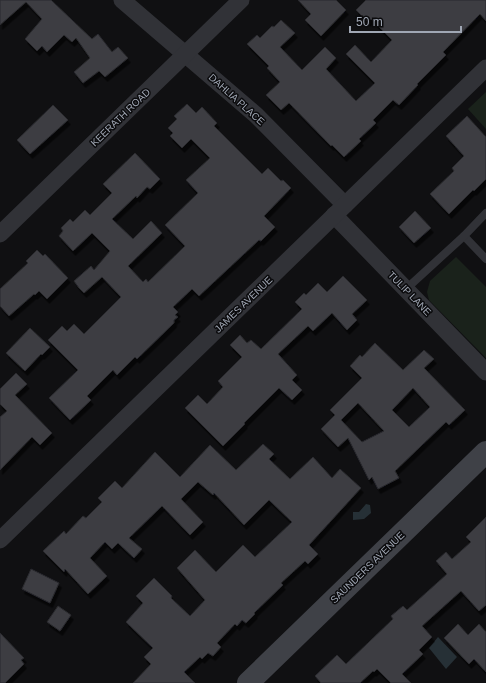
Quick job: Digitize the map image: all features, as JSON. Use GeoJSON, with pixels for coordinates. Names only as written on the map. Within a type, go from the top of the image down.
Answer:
{"type":"FeatureCollection","features":[{"type":"Feature","properties":{"kind":"street","name":"DAHLIA PLACE"},"geometry":{"type":"LineString","coordinates":[[122,0],[256,115],[340,210]]}},
{"type":"Feature","properties":{"kind":"street","name":"KEERATH ROAD"},"geometry":{"type":"LineString","coordinates":[[0,234],[241,0]]}},
{"type":"Feature","properties":{"kind":"street","name":"JAMES AVENUE"},"geometry":{"type":"LineString","coordinates":[[0,540],[486,68]]}},
{"type":"Feature","properties":{"kind":"street","name":"TULIP LANE"},"geometry":{"type":"LineString","coordinates":[[340,210],[406,288],[486,372]]}},
{"type":"Feature","properties":{"kind":"street","name":"SAUNDERS AVENUE"},"geometry":{"type":"LineString","coordinates":[[248,683],[486,452]]}},
{"type":"Feature","properties":{"kind":"lane"},"geometry":{"type":"LineString","coordinates":[[406,288],[464,236],[486,213]]}},
{"type":"Feature","properties":{"kind":"lane"},"geometry":{"type":"LineString","coordinates":[[464,236],[486,259]]}},
{"type":"Feature","properties":{"kind":"shaded area"},"geometry":{"type":"Polygon","coordinates":[[[486,92],[486,129],[468,109],[486,92]]]}},
{"type":"Feature","properties":{"kind":"shaded area"},"geometry":{"type":"Polygon","coordinates":[[[456,257],[486,287],[486,358],[429,300],[427,292],[430,281],[456,257]]]}},
{"type":"Feature","properties":{"kind":"shaded area"},"geometry":{"type":"Polygon","coordinates":[[[366,504],[370,505],[371,513],[364,519],[353,520],[353,512],[359,512],[366,504]]]}},
{"type":"Feature","properties":{"kind":"shaded area"},"geometry":{"type":"Polygon","coordinates":[[[438,637],[457,657],[446,669],[429,648],[438,637]]]}},
{"type":"Feature","properties":{"kind":"building"},"geometry":{"type":"Polygon","coordinates":[[[0,0],[51,0],[92,39],[98,34],[112,52],[118,47],[128,58],[105,77],[99,71],[83,83],[74,72],[90,58],[76,38],[72,42],[64,35],[47,52],[42,46],[37,51],[25,39],[42,19],[26,2],[0,25],[0,0]]]}},
{"type":"Feature","properties":{"kind":"building"},"geometry":{"type":"Polygon","coordinates":[[[298,0],[336,0],[346,10],[321,36],[305,20],[311,14],[298,0]]]}},
{"type":"Feature","properties":{"kind":"building"},"geometry":{"type":"Polygon","coordinates":[[[366,0],[486,0],[486,21],[480,14],[443,52],[446,55],[417,84],[418,85],[399,105],[393,100],[373,120],[376,123],[359,139],[361,141],[344,157],[332,145],[331,146],[289,103],[281,110],[266,95],[280,82],[267,68],[269,66],[247,44],[257,35],[260,38],[272,26],[274,27],[281,20],[295,33],[280,47],[302,70],[325,47],[336,58],[326,69],[356,101],[375,83],[346,54],[355,45],[371,62],[392,40],[371,19],[368,22],[356,10],[366,0]]]}},
{"type":"Feature","properties":{"kind":"building"},"geometry":{"type":"Polygon","coordinates":[[[187,104],[196,113],[202,107],[217,123],[214,126],[262,174],[268,168],[281,181],[283,180],[291,188],[264,216],[275,227],[199,296],[192,289],[173,307],[178,312],[175,315],[178,317],[174,320],[174,323],[137,359],[135,357],[117,375],[113,370],[87,396],[91,400],[70,420],[49,398],[78,370],[48,340],[62,326],[67,331],[74,324],[84,334],[121,297],[102,277],[84,293],[79,288],[74,281],[91,266],[94,270],[110,251],[92,233],[73,251],[59,236],[63,231],[61,228],[70,219],[73,222],[85,210],[90,215],[112,193],[103,184],[135,153],[160,179],[150,189],[147,187],[137,198],[136,196],[112,219],[133,239],[151,221],[162,233],[128,266],[143,282],[146,279],[148,282],[185,246],[165,225],[198,193],[186,180],[210,158],[191,139],[182,148],[170,136],[173,133],[168,128],[177,119],[174,116],[187,104]]]}},
{"type":"Feature","properties":{"kind":"building"},"geometry":{"type":"Polygon","coordinates":[[[53,105],[68,120],[30,154],[17,140],[53,105]]]}},
{"type":"Feature","properties":{"kind":"building"},"geometry":{"type":"Polygon","coordinates":[[[467,116],[486,137],[486,179],[449,214],[430,194],[454,171],[452,168],[464,156],[446,136],[467,116]]]}},
{"type":"Feature","properties":{"kind":"building"},"geometry":{"type":"Polygon","coordinates":[[[415,211],[431,228],[414,243],[399,227],[415,211]]]}},
{"type":"Feature","properties":{"kind":"building"},"geometry":{"type":"Polygon","coordinates":[[[37,250],[43,256],[45,254],[68,278],[47,299],[39,291],[9,316],[0,306],[0,289],[28,263],[26,261],[37,250]]]}},
{"type":"Feature","properties":{"kind":"building"},"geometry":{"type":"Polygon","coordinates":[[[343,276],[367,300],[352,314],[357,320],[347,330],[332,313],[313,331],[308,326],[278,354],[297,375],[292,380],[302,390],[292,400],[279,388],[223,446],[185,408],[198,395],[207,404],[223,387],[218,381],[242,357],[230,345],[240,335],[247,343],[251,340],[261,349],[302,309],[295,302],[304,293],[306,295],[318,283],[327,292],[343,276]]]}},
{"type":"Feature","properties":{"kind":"building"},"geometry":{"type":"Polygon","coordinates":[[[30,328],[50,347],[25,371],[6,353],[30,328]]]}},
{"type":"Feature","properties":{"kind":"building"},"geometry":{"type":"Polygon","coordinates":[[[375,343],[403,370],[424,350],[434,359],[424,368],[465,410],[449,425],[446,422],[395,471],[399,478],[378,489],[372,477],[369,480],[348,438],[338,447],[321,429],[335,415],[330,410],[362,378],[350,366],[360,355],[362,357],[375,343]],[[413,388],[392,410],[409,427],[430,407],[413,388]],[[358,403],[341,420],[362,442],[384,431],[358,403]]]}},
{"type":"Feature","properties":{"kind":"building"},"geometry":{"type":"Polygon","coordinates":[[[16,373],[27,384],[15,395],[52,433],[40,445],[32,437],[0,470],[0,417],[7,411],[0,404],[0,389],[16,373]]]}},
{"type":"Feature","properties":{"kind":"building"},"geometry":{"type":"Polygon","coordinates":[[[263,444],[274,454],[269,459],[290,479],[313,457],[332,478],[340,469],[361,488],[309,545],[318,554],[308,564],[305,561],[281,583],[283,585],[254,613],[255,614],[246,623],[242,620],[237,626],[235,624],[217,643],[221,647],[213,656],[208,653],[202,659],[200,657],[184,672],[195,683],[133,683],[151,664],[144,657],[153,648],[126,622],[143,603],[136,596],[154,578],[172,596],[171,598],[190,616],[205,600],[177,568],[195,550],[216,572],[243,545],[255,557],[292,522],[269,500],[244,525],[214,493],[213,495],[198,482],[181,499],[203,522],[190,535],[162,506],[129,538],[142,549],[134,558],[118,543],[112,549],[105,542],[90,558],[107,576],[88,594],[65,569],[64,572],[43,551],[64,531],[66,534],[83,516],[86,518],[102,502],[98,498],[115,481],[122,488],[155,452],[180,477],[210,445],[236,470],[263,444]]]}},
{"type":"Feature","properties":{"kind":"building"},"geometry":{"type":"Polygon","coordinates":[[[486,517],[486,605],[479,611],[461,591],[422,626],[432,637],[419,650],[423,654],[402,674],[411,683],[391,683],[377,669],[360,683],[321,683],[315,676],[337,655],[346,664],[393,619],[391,616],[403,606],[407,610],[447,574],[436,561],[446,552],[452,559],[471,542],[466,537],[486,517]]]}},
{"type":"Feature","properties":{"kind":"building"},"geometry":{"type":"Polygon","coordinates":[[[31,569],[59,583],[50,603],[22,589],[31,569]]]}},
{"type":"Feature","properties":{"kind":"building"},"geometry":{"type":"Polygon","coordinates":[[[58,606],[71,615],[60,631],[47,622],[58,606]]]}},
{"type":"Feature","properties":{"kind":"building"},"geometry":{"type":"Polygon","coordinates":[[[458,624],[468,635],[479,624],[486,632],[486,672],[474,659],[469,664],[444,638],[458,624]]]}},
{"type":"Feature","properties":{"kind":"building"},"geometry":{"type":"Polygon","coordinates":[[[0,633],[24,658],[21,660],[24,664],[5,683],[0,683],[0,633]]]}}]}
